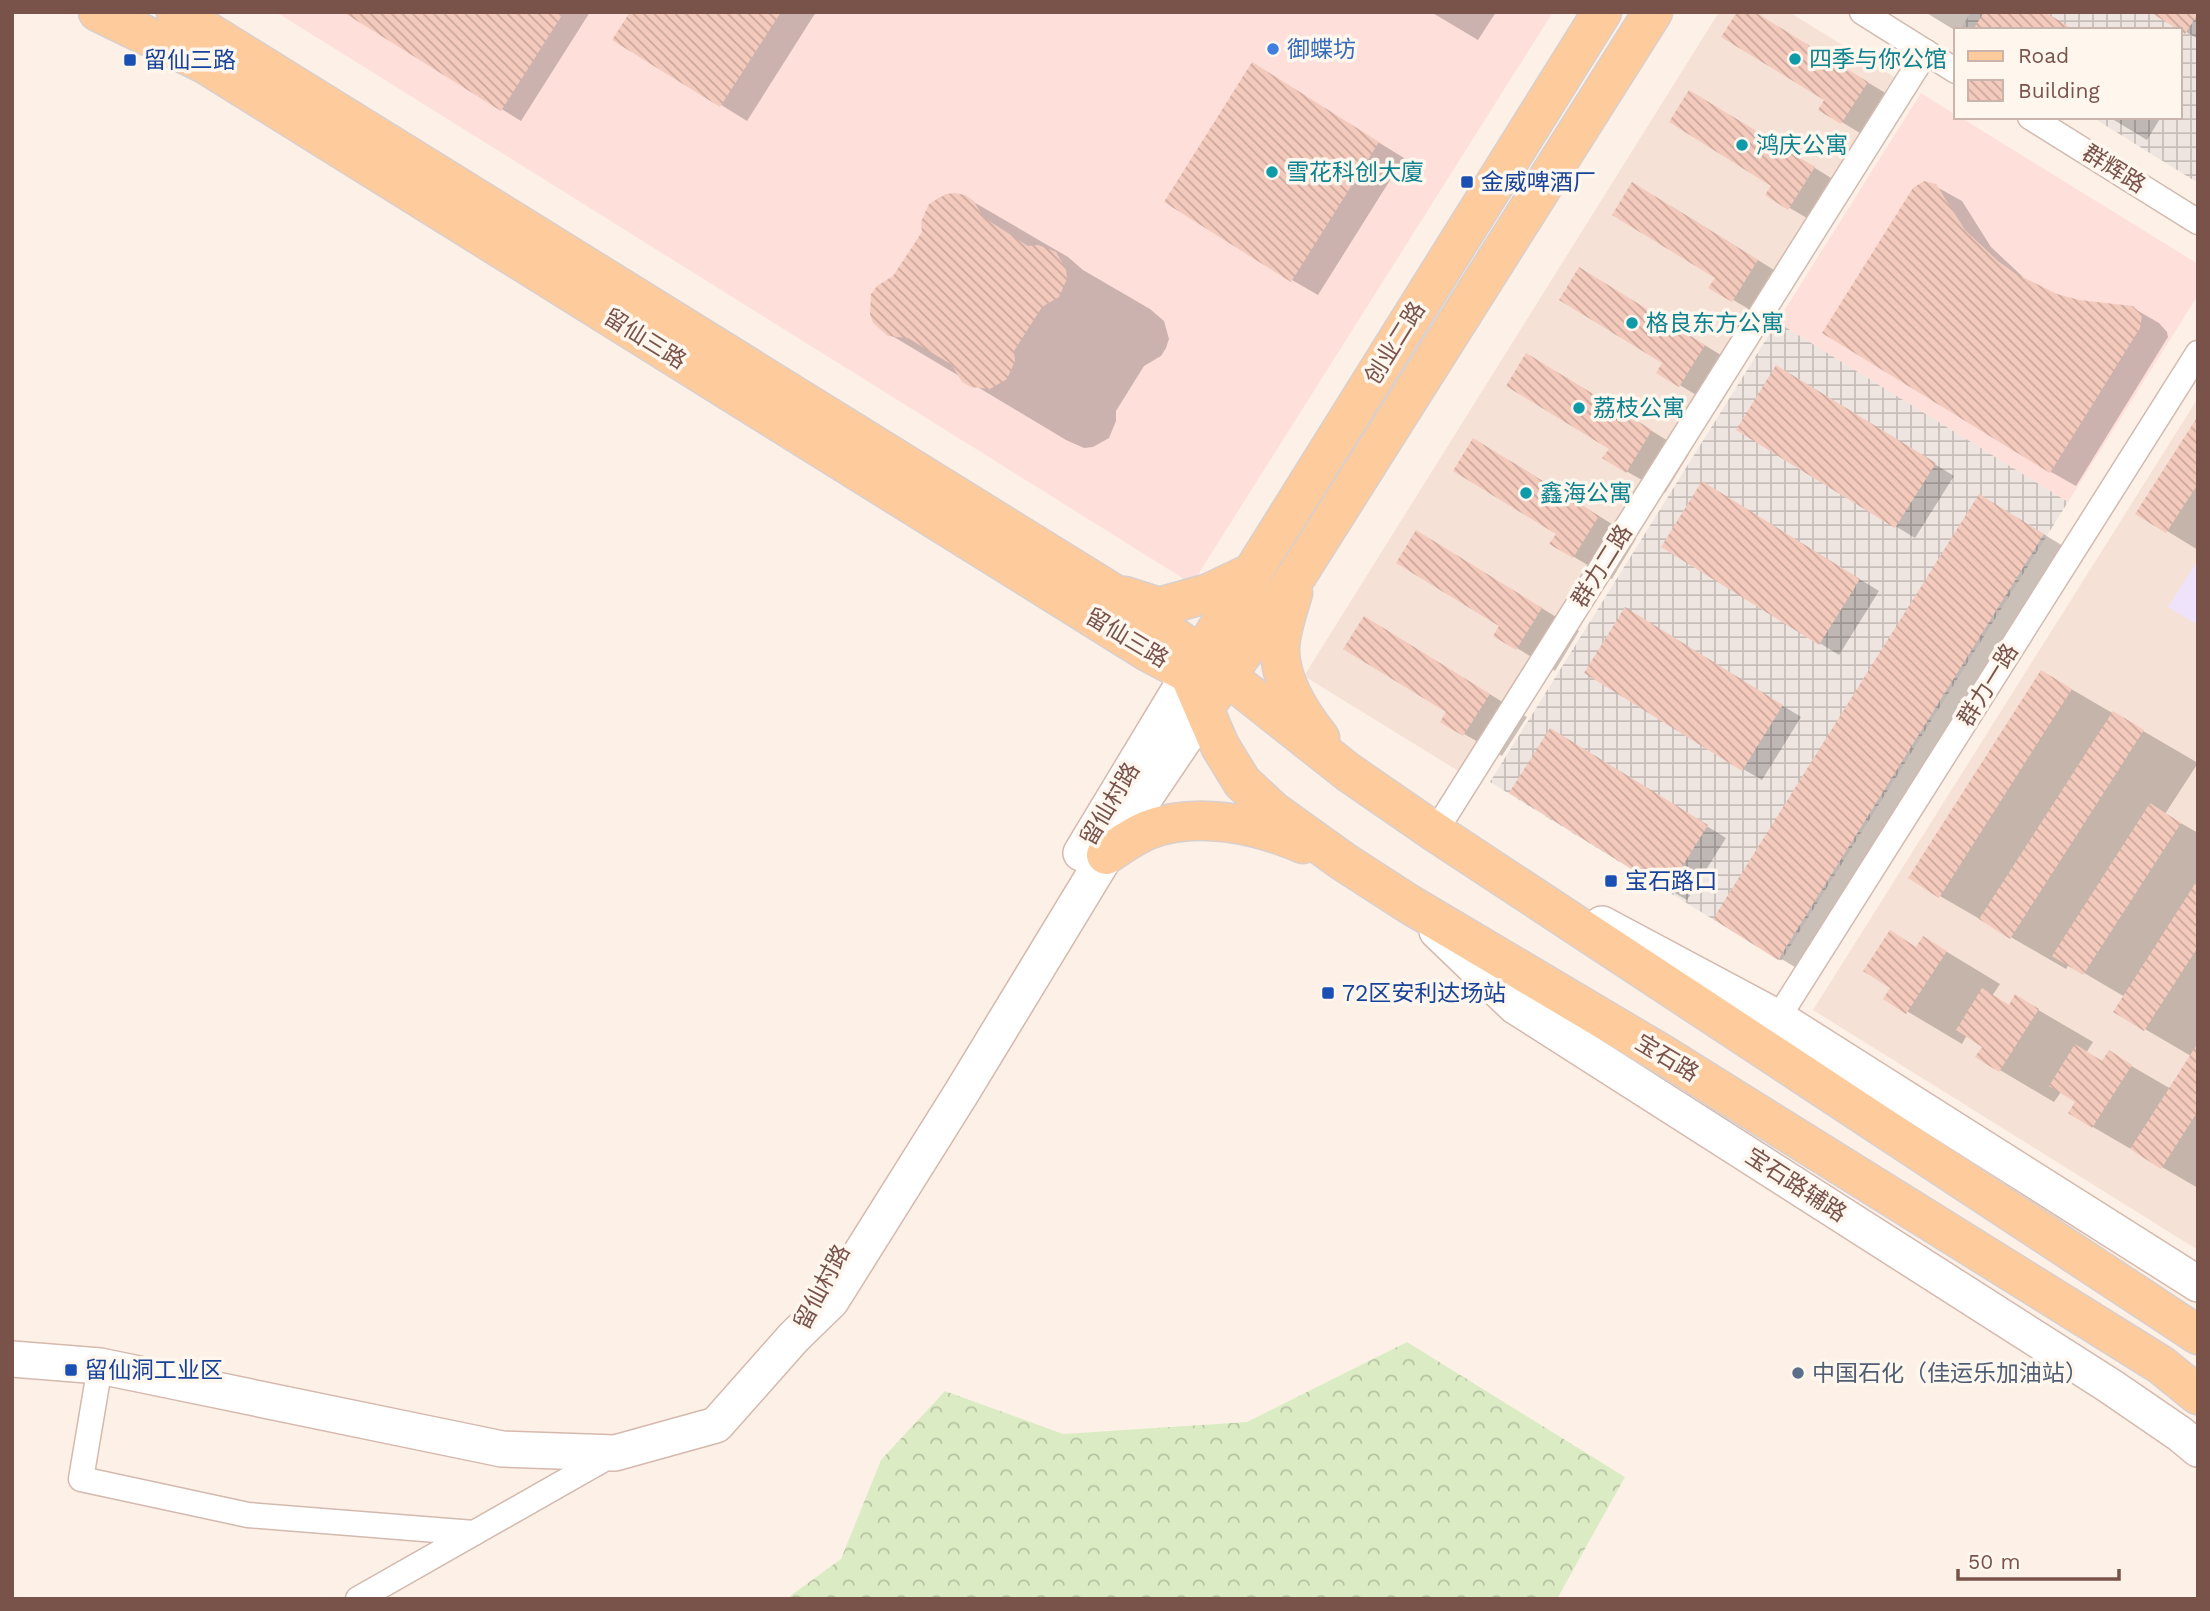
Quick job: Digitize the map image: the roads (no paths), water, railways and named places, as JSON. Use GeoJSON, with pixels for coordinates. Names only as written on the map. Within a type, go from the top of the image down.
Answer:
{"type":"FeatureCollection","features":[{"type":"Feature","properties":{"kind":"main road","name":"留仙三路"},"geometry":{"type":"LineString","coordinates":[[98,12],[205,64],[1148,653],[1205,668]]}},
{"type":"Feature","properties":{"kind":"main road","name":"留仙三路"},"geometry":{"type":"LineString","coordinates":[[176,12],[1111,592],[1205,668]]}},
{"type":"Feature","properties":{"kind":"main road","name":"创业二路"},"geometry":{"type":"LineString","coordinates":[[1205,668],[1251,573],[1602,12]]}},
{"type":"Feature","properties":{"kind":"main road","name":"创业二路"},"geometry":{"type":"LineString","coordinates":[[1205,668],[1298,574],[1653,12]]}},
{"type":"Feature","properties":{"kind":"main road"},"geometry":{"type":"LineString","coordinates":[[1111,592],[1159,607],[1209,593],[1251,573]]}},
{"type":"Feature","properties":{"kind":"main road","name":"创业二路"},"geometry":{"type":"LineString","coordinates":[[1298,574],[1280,647],[1282,668],[1292,695],[1306,720],[1348,772]]}},
{"type":"Feature","properties":{"kind":"main road","name":"宝石路"},"geometry":{"type":"LineString","coordinates":[[1205,668],[1204,710],[1220,746],[1242,782],[1273,811],[1409,904],[1685,1068],[2161,1365],[2198,1395]]}},
{"type":"Feature","properties":{"kind":"main road"},"geometry":{"type":"LineString","coordinates":[[1205,668],[1448,841],[2198,1335]]}},
{"type":"Feature","properties":{"kind":"main road"},"geometry":{"type":"LineString","coordinates":[[1106,855],[1127,840],[1148,830],[1190,821],[1237,825],[1265,832],[1294,840],[1344,862]]}},
{"type":"Feature","properties":{"kind":"street"},"geometry":{"type":"LineString","coordinates":[[1862,12],[1954,70]]}},
{"type":"Feature","properties":{"kind":"street","name":"群力二路"},"geometry":{"type":"LineString","coordinates":[[1448,841],[1926,52]]}},
{"type":"Feature","properties":{"kind":"street","name":"群辉路"},"geometry":{"type":"LineString","coordinates":[[2033,119],[2198,222]]}},
{"type":"Feature","properties":{"kind":"street","name":"群力一路"},"geometry":{"type":"LineString","coordinates":[[1778,1018],[2198,353]]}},
{"type":"Feature","properties":{"kind":"street","name":"留仙村路"},"geometry":{"type":"LineString","coordinates":[[794,1337],[817,1289],[1205,668]]}},
{"type":"Feature","properties":{"kind":"street","name":"留仙村路"},"geometry":{"type":"LineString","coordinates":[[794,1337],[831,1301],[1106,855],[1204,710]]}},
{"type":"Feature","properties":{"kind":"street"},"geometry":{"type":"LineString","coordinates":[[1448,841],[1778,1018],[2198,1284]]}},
{"type":"Feature","properties":{"kind":"street","name":"宝石路辅路"},"geometry":{"type":"LineString","coordinates":[[1409,904],[1515,1006],[2110,1386],[2198,1449]]}},
{"type":"Feature","properties":{"kind":"street"},"geometry":{"type":"LineString","coordinates":[[358,1599],[615,1453],[716,1425],[794,1337]]}},
{"type":"Feature","properties":{"kind":"street"},"geometry":{"type":"LineString","coordinates":[[12,1359],[100,1366],[502,1448],[615,1453]]}},
{"type":"Feature","properties":{"kind":"street"},"geometry":{"type":"LineString","coordinates":[[100,1366],[81,1479],[248,1515],[474,1533]]}},
{"type":"Feature","properties":{"kind":"place","name":"御蝶坊"},"geometry":{"type":"Point","coordinates":[1273,49]}},
{"type":"Feature","properties":{"kind":"place","name":"四季与你公馆"},"geometry":{"type":"Point","coordinates":[1795,59]}},
{"type":"Feature","properties":{"kind":"place","name":"留仙三路"},"geometry":{"type":"Point","coordinates":[130,60]}},
{"type":"Feature","properties":{"kind":"place","name":"鸿庆公寓"},"geometry":{"type":"Point","coordinates":[1742,145]}},
{"type":"Feature","properties":{"kind":"place","name":"雪花科创大廈"},"geometry":{"type":"Point","coordinates":[1272,172]}},
{"type":"Feature","properties":{"kind":"place","name":"金威啤酒厂"},"geometry":{"type":"Point","coordinates":[1467,182]}},
{"type":"Feature","properties":{"kind":"place","name":"格良东方公寓"},"geometry":{"type":"Point","coordinates":[1632,323]}},
{"type":"Feature","properties":{"kind":"place","name":"荔枝公寓"},"geometry":{"type":"Point","coordinates":[1579,408]}},
{"type":"Feature","properties":{"kind":"place","name":"鑫海公寓"},"geometry":{"type":"Point","coordinates":[1526,493]}},
{"type":"Feature","properties":{"kind":"place","name":"宝石路口"},"geometry":{"type":"Point","coordinates":[1611,881]}},
{"type":"Feature","properties":{"kind":"place","name":"72区安利达场站"},"geometry":{"type":"Point","coordinates":[1328,993]}},
{"type":"Feature","properties":{"kind":"place","name":"留仙洞工业区"},"geometry":{"type":"Point","coordinates":[71,1370]}},
{"type":"Feature","properties":{"kind":"place","name":"中国石化（佳运乐加油站）"},"geometry":{"type":"Point","coordinates":[1798,1373]}}]}
